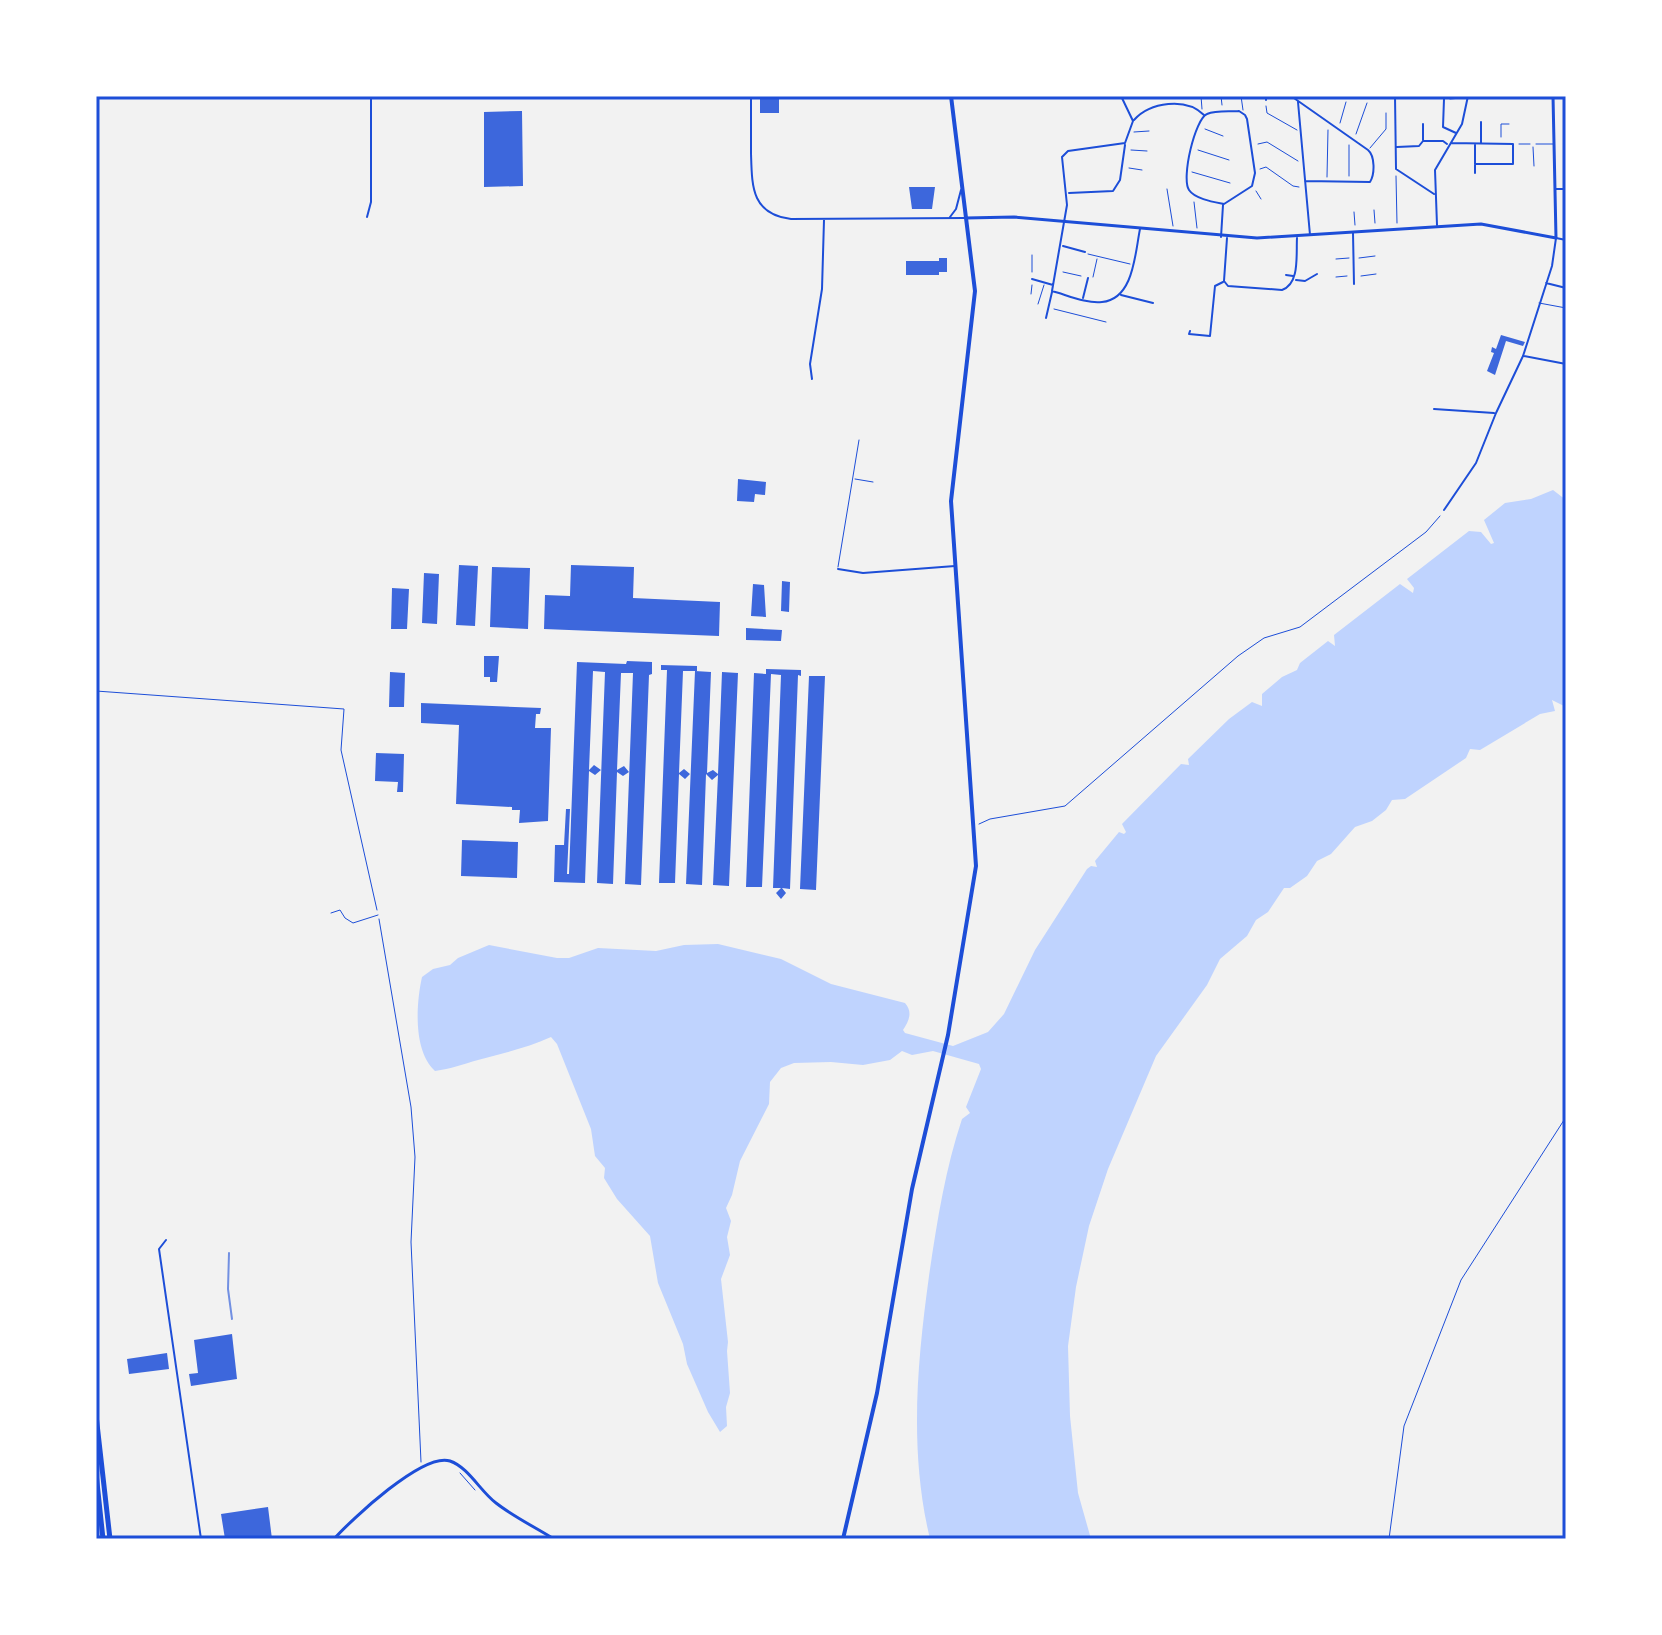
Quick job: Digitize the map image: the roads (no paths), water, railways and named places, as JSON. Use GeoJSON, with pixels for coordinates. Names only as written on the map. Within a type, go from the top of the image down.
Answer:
{"type":"FeatureCollection","features":[{"type":"Feature","properties":{"kind":"highway"},"geometry":{"type":"LineString","coordinates":[[96,1415],[110,1539]]}},
{"type":"Feature","properties":{"kind":"highway"},"geometry":{"type":"LineString","coordinates":[[96,1473],[103,1539]]}},
{"type":"Feature","properties":{"kind":"main road"},"geometry":{"type":"LineString","coordinates":[[843,1539],[877,1393],[912,1189],[948,1035],[975,873],[976,824],[951,492],[975,291],[951,96]]}},
{"type":"Feature","properties":{"kind":"street"},"geometry":{"type":"LineString","coordinates":[[367,217],[371,202],[371,96]]}},
{"type":"Feature","properties":{"kind":"street"},"geometry":{"type":"LineString","coordinates":[[751,96],[752,180],[758,201],[779,216],[824,219],[1014,217],[1227,238],[1298,237],[1437,225],[1488,224],[1566,240]]}},
{"type":"Feature","properties":{"kind":"street"},"geometry":{"type":"LineString","coordinates":[[1121,96],[1133,121]]}},
{"type":"Feature","properties":{"kind":"street"},"geometry":{"type":"LineString","coordinates":[[1291,96],[1368,150],[1372,156],[1372,179],[1367,182],[1305,181]]}},
{"type":"Feature","properties":{"kind":"street"},"geometry":{"type":"LineString","coordinates":[[1395,96],[1396,169],[1436,194]]}},
{"type":"Feature","properties":{"kind":"street"},"geometry":{"type":"LineString","coordinates":[[1444,510],[1476,463],[1523,356],[1552,266],[1556,238],[1553,96]]}},
{"type":"Feature","properties":{"kind":"street"},"geometry":{"type":"LineString","coordinates":[[1437,225],[1435,170],[1457,134],[1468,97]]}},
{"type":"Feature","properties":{"kind":"street"},"geometry":{"type":"LineString","coordinates":[[1444,99],[1443,127],[1457,134]]}},
{"type":"Feature","properties":{"kind":"street"},"geometry":{"type":"LineString","coordinates":[[1298,101],[1311,236]]}},
{"type":"Feature","properties":{"kind":"street"},"geometry":{"type":"LineString","coordinates":[[1068,193],[1111,192],[1119,184],[1127,133],[1143,111],[1159,105],[1184,106],[1205,115]]}},
{"type":"Feature","properties":{"kind":"street"},"geometry":{"type":"LineString","coordinates":[[1224,112],[1242,113],[1247,117],[1255,170],[1252,186],[1224,204],[1194,195],[1187,186],[1186,170],[1198,127],[1205,115],[1224,112]]}},
{"type":"Feature","properties":{"kind":"street"},"geometry":{"type":"LineString","coordinates":[[1481,122],[1481,144]]}},
{"type":"Feature","properties":{"kind":"street"},"geometry":{"type":"LineString","coordinates":[[1396,147],[1419,146],[1423,141],[1423,124]]}},
{"type":"Feature","properties":{"kind":"street"},"geometry":{"type":"LineString","coordinates":[[1423,141],[1513,144],[1513,164],[1475,164]]}},
{"type":"Feature","properties":{"kind":"street"},"geometry":{"type":"LineString","coordinates":[[1046,318],[1058,271],[1068,193],[1061,163],[1063,155],[1068,151],[1113,142],[1125,143]]}},
{"type":"Feature","properties":{"kind":"street"},"geometry":{"type":"LineString","coordinates":[[1475,144],[1475,173]]}},
{"type":"Feature","properties":{"kind":"street"},"geometry":{"type":"LineString","coordinates":[[949,218],[956,209],[962,186]]}},
{"type":"Feature","properties":{"kind":"street"},"geometry":{"type":"LineString","coordinates":[[1555,189],[1566,189]]}},
{"type":"Feature","properties":{"kind":"street"},"geometry":{"type":"LineString","coordinates":[[1221,237],[1224,204]]}},
{"type":"Feature","properties":{"kind":"street"},"geometry":{"type":"LineString","coordinates":[[812,379],[809,370],[822,289],[824,219]]}},
{"type":"Feature","properties":{"kind":"street"},"geometry":{"type":"LineString","coordinates":[[1052,291],[1094,302],[1106,301],[1120,294],[1128,283],[1140,229]]}},
{"type":"Feature","properties":{"kind":"street"},"geometry":{"type":"LineString","coordinates":[[1354,232],[1354,284]]}},
{"type":"Feature","properties":{"kind":"street"},"geometry":{"type":"LineString","coordinates":[[1227,238],[1224,281],[1228,286],[1282,290],[1289,288],[1294,278],[1298,237]]}},
{"type":"Feature","properties":{"kind":"street"},"geometry":{"type":"LineString","coordinates":[[1061,246],[1086,252]]}},
{"type":"Feature","properties":{"kind":"street"},"geometry":{"type":"LineString","coordinates":[[1286,275],[1305,281],[1317,274]]}},
{"type":"Feature","properties":{"kind":"street"},"geometry":{"type":"LineString","coordinates":[[1083,299],[1088,278]]}},
{"type":"Feature","properties":{"kind":"street"},"geometry":{"type":"LineString","coordinates":[[1032,279],[1054,285]]}},
{"type":"Feature","properties":{"kind":"street"},"geometry":{"type":"LineString","coordinates":[[1190,331],[1189,334],[1210,336],[1216,280]]}},
{"type":"Feature","properties":{"kind":"street"},"geometry":{"type":"LineString","coordinates":[[1215,286],[1224,281]]}},
{"type":"Feature","properties":{"kind":"street"},"geometry":{"type":"LineString","coordinates":[[1545,283],[1566,288]]}},
{"type":"Feature","properties":{"kind":"street"},"geometry":{"type":"LineString","coordinates":[[1120,294],[1153,303]]}},
{"type":"Feature","properties":{"kind":"street"},"geometry":{"type":"LineString","coordinates":[[1523,356],[1566,364]]}},
{"type":"Feature","properties":{"kind":"street"},"geometry":{"type":"LineString","coordinates":[[1434,409],[1488,410],[1496,413]]}},
{"type":"Feature","properties":{"kind":"street"},"geometry":{"type":"LineString","coordinates":[[838,569],[863,573],[955,566]]}},
{"type":"Feature","properties":{"kind":"street"},"geometry":{"type":"LineString","coordinates":[[166,1240],[159,1249],[201,1539]]}},
{"type":"Feature","properties":{"kind":"street"},"geometry":{"type":"LineString","coordinates":[[334,1539],[373,1500],[439,1460],[455,1463],[496,1503],[554,1539]]}},
{"type":"Feature","properties":{"kind":"lane"},"geometry":{"type":"LineString","coordinates":[[1241,96],[1242,113]]}},
{"type":"Feature","properties":{"kind":"lane"},"geometry":{"type":"LineString","coordinates":[[1368,150],[1386,129],[1386,113]]}},
{"type":"Feature","properties":{"kind":"lane"},"geometry":{"type":"LineString","coordinates":[[1535,144],[1553,144]]}},
{"type":"Feature","properties":{"kind":"lane"},"geometry":{"type":"LineString","coordinates":[[1038,304],[1044,283]]}},
{"type":"Feature","properties":{"kind":"lane"},"geometry":{"type":"LineString","coordinates":[[1539,303],[1566,308]]}},
{"type":"Feature","properties":{"kind":"lane"},"geometry":{"type":"LineString","coordinates":[[838,569],[859,440]]}},
{"type":"Feature","properties":{"kind":"lane"},"geometry":{"type":"LineString","coordinates":[[852,479],[873,482]]}},
{"type":"Feature","properties":{"kind":"lane"},"geometry":{"type":"LineString","coordinates":[[331,913],[340,910],[353,923],[378,915]]}},
{"type":"Feature","properties":{"kind":"water"},"geometry":{"type":"Polygon","coordinates":[[[1553,490],[1566,500],[1566,707],[1552,700],[1555,711],[1540,714],[1480,750],[1470,749],[1466,758],[1405,799],[1392,800],[1386,810],[1372,821],[1355,827],[1331,854],[1317,861],[1307,876],[1290,888],[1284,888],[1268,912],[1256,920],[1247,936],[1220,959],[1207,985],[1156,1056],[1108,1169],[1089,1226],[1068,1346],[1070,1416],[1078,1493],[1091,1539],[930,1539],[923,1506],[917,1440],[921,1342],[942,1196],[962,1119],[970,1113],[966,1107],[981,1069],[979,1064],[933,1051],[912,1055],[902,1051],[890,1060],[863,1065],[794,1063],[781,1068],[770,1082],[769,1104],[740,1161],[726,1208],[731,1221],[727,1237],[730,1255],[721,1279],[730,1393],[726,1407],[727,1426],[720,1432],[687,1364],[683,1344],[658,1283],[650,1236],[617,1199],[604,1178],[605,1168],[595,1156],[591,1129],[557,1044],[551,1037],[435,1071],[428,1062],[418,1027],[422,977],[433,969],[450,965],[458,958],[489,945],[569,958],[598,948],[656,951],[684,945],[718,944],[781,959],[831,984],[905,1003],[909,1013],[903,1030],[905,1033],[953,1046],[988,1032],[1004,1014],[1035,950],[1087,869],[1097,867],[1095,861],[1119,832],[1126,832],[1122,824],[1181,764],[1189,765],[1188,759],[1229,719],[1252,702],[1262,706],[1262,694],[1282,677],[1297,670],[1300,663],[1328,641],[1335,646],[1334,635],[1400,584],[1413,593],[1414,588],[1407,579],[1469,531],[1481,532],[1491,544],[1494,543],[1484,520],[1505,503],[1531,499],[1553,490]]]}},
{"type":"Feature","properties":{"kind":"railway"},"geometry":{"type":"LineString","coordinates":[[229,1253],[228,1289],[232,1319]]}}]}
